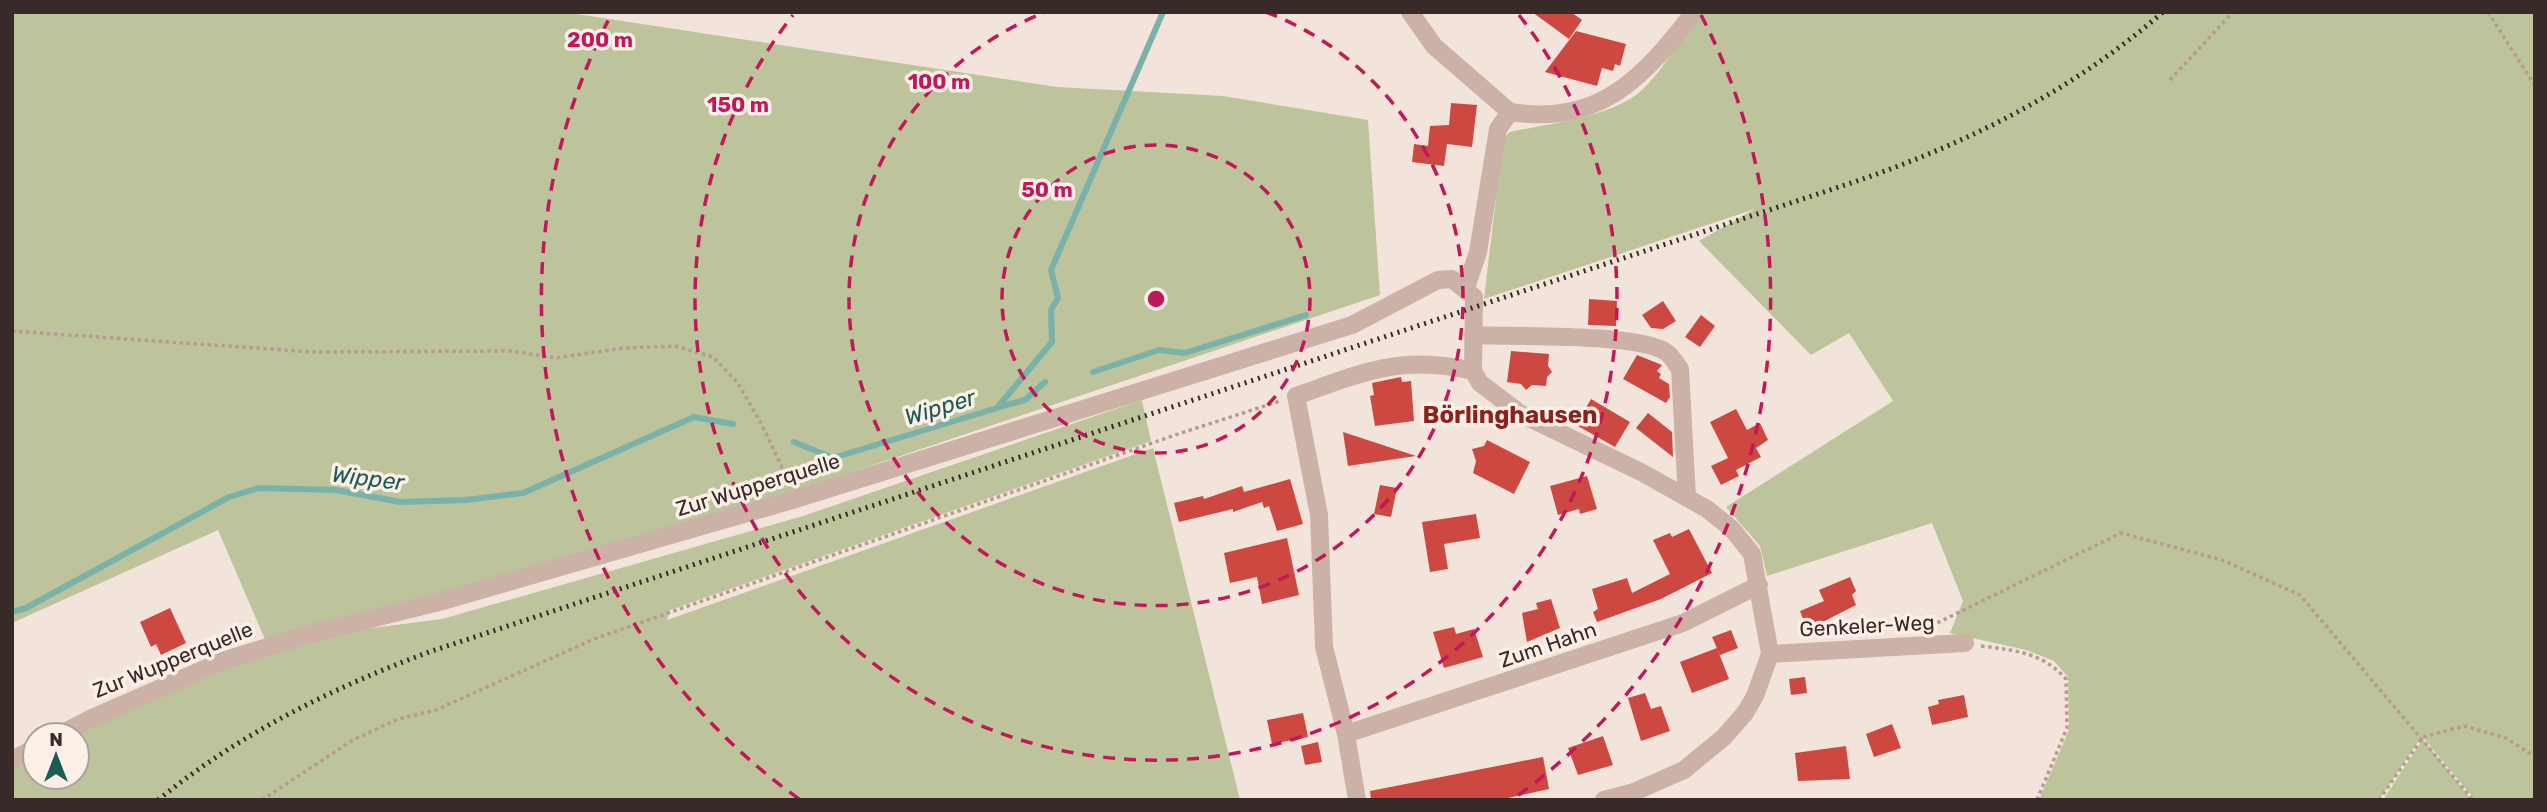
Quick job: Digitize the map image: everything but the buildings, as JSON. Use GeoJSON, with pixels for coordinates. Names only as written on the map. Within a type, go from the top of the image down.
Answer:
{"type":"FeatureCollection","features":[{"type":"Feature","properties":{"kind":"street"},"geometry":{"type":"LineString","coordinates":[[1410,12],[1434,46],[1510,112],[1533,116],[1572,111],[1618,94],[1659,57],[1694,12]]}},
{"type":"Feature","properties":{"kind":"street"},"geometry":{"type":"LineString","coordinates":[[1510,112],[1498,130],[1478,252],[1466,288],[1474,297],[1472,371],[1480,383],[1521,414],[1687,498],[1732,529],[1752,554],[1770,654],[1755,696],[1724,737],[1684,770],[1634,792],[1604,800]]}},
{"type":"Feature","properties":{"kind":"street","name":"Zur Wupperquelle"},"geometry":{"type":"LineString","coordinates":[[86,721],[225,660],[310,634],[439,602],[796,499],[1352,325],[1438,280],[1452,279],[1466,288]]}},
{"type":"Feature","properties":{"kind":"street"},"geometry":{"type":"LineString","coordinates":[[1473,335],[1644,343],[1668,353],[1680,369],[1687,498]]}},
{"type":"Feature","properties":{"kind":"street"},"geometry":{"type":"LineString","coordinates":[[1357,800],[1346,734],[1324,647],[1319,515],[1296,396],[1391,365],[1418,363],[1472,371]]}},
{"type":"Feature","properties":{"kind":"street","name":"Zum Hahn"},"geometry":{"type":"LineString","coordinates":[[1346,734],[1684,623],[1759,585]]}},
{"type":"Feature","properties":{"kind":"street","name":"Genkeler-Weg"},"geometry":{"type":"LineString","coordinates":[[1770,654],[1965,643]]}},
{"type":"Feature","properties":{"kind":"path"},"geometry":{"type":"LineString","coordinates":[[2169,80],[2233,12]]}},
{"type":"Feature","properties":{"kind":"path"},"geometry":{"type":"LineString","coordinates":[[2488,12],[2535,86]]}},
{"type":"Feature","properties":{"kind":"path"},"geometry":{"type":"LineString","coordinates":[[12,331],[313,352],[510,351],[556,358],[624,348],[675,346],[713,357],[738,383],[762,425],[796,499]]}},
{"type":"Feature","properties":{"kind":"path"},"geometry":{"type":"LineString","coordinates":[[262,800],[353,740],[398,719],[436,710],[594,639],[1175,435],[1296,396]]}},
{"type":"Feature","properties":{"kind":"path"},"geometry":{"type":"LineString","coordinates":[[1922,630],[2121,533],[2222,560],[2300,595],[2423,737],[2473,800]]}},
{"type":"Feature","properties":{"kind":"path"},"geometry":{"type":"LineString","coordinates":[[1965,643],[2025,652],[2052,663],[2066,679],[2067,728],[2037,800]]}},
{"type":"Feature","properties":{"kind":"path"},"geometry":{"type":"LineString","coordinates":[[2379,800],[2423,737],[2464,726],[2506,738],[2535,757]]}},
{"type":"Feature","properties":{"kind":"green space"},"geometry":{"type":"Polygon","coordinates":[[[12,12],[563,12],[1057,87],[1223,96],[1368,120],[1380,295],[781,496],[267,644],[218,530],[12,623],[12,12]]]}},
{"type":"Feature","properties":{"kind":"green space"},"geometry":{"type":"Polygon","coordinates":[[[1699,12],[2535,12],[2535,800],[2475,800],[2422,736],[2379,800],[2039,800],[2069,730],[2068,677],[2054,661],[2026,650],[1950,633],[1963,601],[1932,523],[1767,576],[1760,546],[1726,507],[1893,401],[1849,333],[1811,355],[1699,241],[1755,209],[1484,299],[1503,139],[1510,132],[1592,115],[1636,95],[1662,67],[1699,12]]]}},
{"type":"Feature","properties":{"kind":"green space"},"geometry":{"type":"Polygon","coordinates":[[[1142,400],[1151,441],[670,610],[667,620],[1153,448],[1240,800],[12,800],[12,763],[21,758],[21,791],[91,791],[89,721],[92,718],[310,636],[442,619],[803,516],[1142,400]]]}},
{"type":"Feature","properties":{"kind":"green space"},"geometry":{"type":"Polygon","coordinates":[[[2423,739],[2472,800],[2383,800],[2423,739]]]}},
{"type":"Feature","properties":{"kind":"waterway","name":"Wipper"},"geometry":{"type":"LineString","coordinates":[[794,442],[833,458],[997,408],[1052,342],[1051,310],[1058,298],[1051,270],[1163,12]]}},
{"type":"Feature","properties":{"kind":"waterway"},"geometry":{"type":"LineString","coordinates":[[1093,372],[1159,350],[1185,353],[1306,315]]}},
{"type":"Feature","properties":{"kind":"waterway"},"geometry":{"type":"LineString","coordinates":[[999,407],[1025,400],[1045,382]]}},
{"type":"Feature","properties":{"kind":"waterway","name":"Wipper"},"geometry":{"type":"LineString","coordinates":[[12,612],[26,608],[229,497],[259,488],[336,490],[400,502],[466,500],[523,493],[694,417],[733,424]]}},
{"type":"Feature","properties":{"kind":"railway"},"geometry":{"type":"LineString","coordinates":[[158,800],[221,754],[288,715],[357,681],[429,652],[1891,169],[1974,134],[2053,92],[2091,68],[2163,12]]}},
{"type":"Feature","properties":{"kind":"district","name":"Börlinghausen"},"geometry":{"type":"Point","coordinates":[1510,415]}}]}
